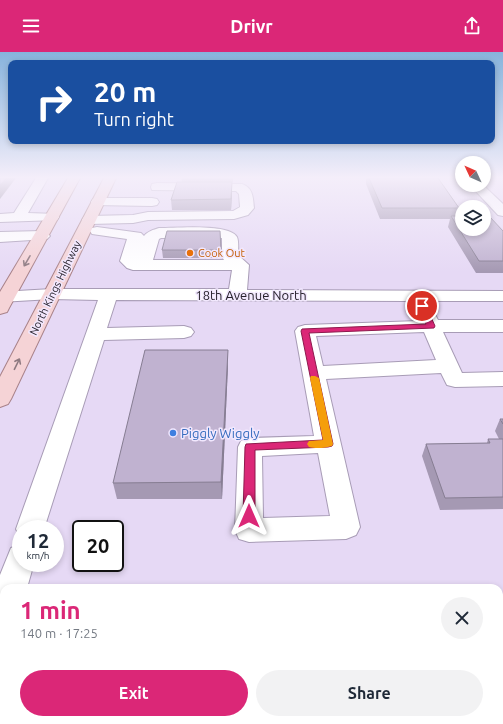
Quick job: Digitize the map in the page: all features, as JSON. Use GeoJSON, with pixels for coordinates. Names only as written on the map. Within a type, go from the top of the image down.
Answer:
{"type":"FeatureCollection","features":[{"type":"Feature","properties":{"kind":"main road"},"geometry":{"type":"LineString","coordinates":[[2,301],[42,236],[56,209]]}},
{"type":"Feature","properties":{"kind":"main road","name":"North Kings Highway"},"geometry":{"type":"LineString","coordinates":[[0,399],[94,209]]}},
{"type":"Feature","properties":{"kind":"street"},"geometry":{"type":"LineString","coordinates":[[18,218],[23,209]]}},
{"type":"Feature","properties":{"kind":"street"},"geometry":{"type":"LineString","coordinates":[[148,216],[150,209]]}},
{"type":"Feature","properties":{"kind":"street"},"geometry":{"type":"LineString","coordinates":[[83,231],[148,216],[234,215],[243,212],[246,209]]}},
{"type":"Feature","properties":{"kind":"street"},"geometry":{"type":"LineString","coordinates":[[0,218],[52,217]]}},
{"type":"Feature","properties":{"kind":"street"},"geometry":{"type":"LineString","coordinates":[[83,231],[134,236],[158,228],[220,227],[229,229],[239,236],[241,264],[238,295]]}},
{"type":"Feature","properties":{"kind":"street"},"geometry":{"type":"LineString","coordinates":[[144,265],[152,236],[159,233],[221,233],[227,235],[230,238],[230,257],[241,264]]}},
{"type":"Feature","properties":{"kind":"street"},"geometry":{"type":"LineString","coordinates":[[0,237],[42,236]]}},
{"type":"Feature","properties":{"kind":"street"},"geometry":{"type":"LineString","coordinates":[[134,236],[128,260],[133,265],[241,264]]}},
{"type":"Feature","properties":{"kind":"street","name":"18th Avenue North"},"geometry":{"type":"LineString","coordinates":[[2,301],[52,294],[503,296]]}},
{"type":"Feature","properties":{"kind":"street"},"geometry":{"type":"LineString","coordinates":[[33,520],[96,334],[108,294]]}},
{"type":"Feature","properties":{"kind":"street"},"geometry":{"type":"LineString","coordinates":[[417,296],[455,380],[503,379]]}},
{"type":"Feature","properties":{"kind":"street"},"geometry":{"type":"LineString","coordinates":[[328,444],[250,447],[249,530],[346,527],[305,331],[431,326],[503,326]]}},
{"type":"Feature","properties":{"kind":"street"},"geometry":{"type":"LineString","coordinates":[[96,334],[184,332]]}},
{"type":"Feature","properties":{"kind":"street"},"geometry":{"type":"LineString","coordinates":[[314,373],[449,366]]}},
{"type":"Feature","properties":{"kind":"street"},"geometry":{"type":"LineString","coordinates":[[12,584],[16,572]]}},
{"type":"Feature","properties":{"kind":"building"},"geometry":{"type":"Polygon","coordinates":[[[451,216],[455,216],[455,222],[451,216]]]}},
{"type":"Feature","properties":{"kind":"building"},"geometry":{"type":"Polygon","coordinates":[[[491,218],[503,231],[503,261],[479,261],[463,236],[491,236],[491,218]]]}},
{"type":"Feature","properties":{"kind":"building"},"geometry":{"type":"Polygon","coordinates":[[[167,231],[220,231],[221,250],[162,250],[167,231]]]}},
{"type":"Feature","properties":{"kind":"building"},"geometry":{"type":"Polygon","coordinates":[[[145,350],[228,350],[221,482],[113,483],[145,350]]]}},
{"type":"Feature","properties":{"kind":"building"},"geometry":{"type":"Polygon","coordinates":[[[488,439],[503,439],[503,497],[445,498],[426,444],[490,443],[488,439]]]}},
{"type":"Feature","properties":{"kind":"slow traffic"},"geometry":{"type":"LineString","coordinates":[[312,444],[328,444],[315,378]]}},
{"type":"Feature","properties":{"kind":"place","name":"Cook Out"},"geometry":{"type":"Point","coordinates":[190,253]}},
{"type":"Feature","properties":{"kind":"place","name":"Piggly Wiggly"},"geometry":{"type":"Point","coordinates":[173,433]}},
{"type":"Feature","properties":{"kind":"route"},"geometry":{"type":"LineString","coordinates":[[249,516],[250,447],[328,444],[305,331],[431,326],[422,306]]}}]}
